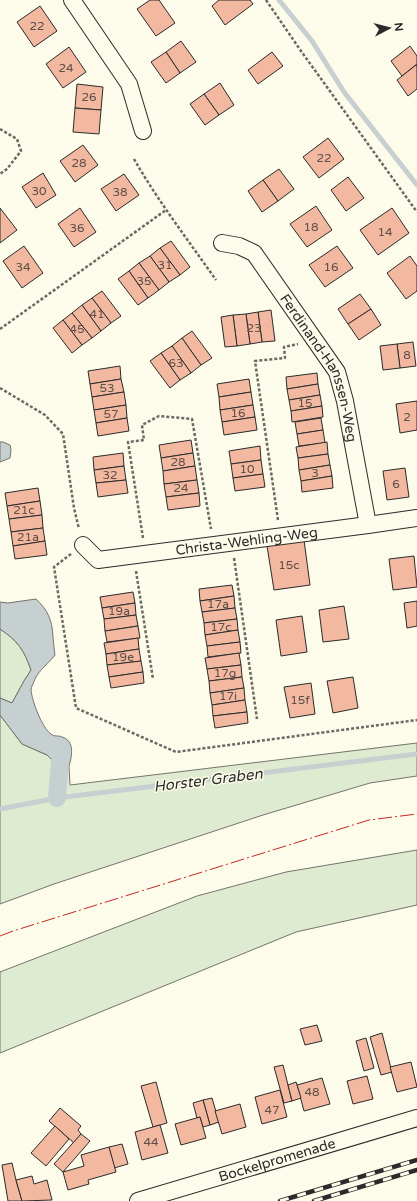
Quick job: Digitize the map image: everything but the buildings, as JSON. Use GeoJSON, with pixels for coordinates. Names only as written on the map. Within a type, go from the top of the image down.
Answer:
{"type":"FeatureCollection","features":[{"type":"Feature","properties":{"kind":"street"},"geometry":{"type":"LineString","coordinates":[[72,0],[129,84],[143,131]]}},
{"type":"Feature","properties":{"kind":"street","name":"Ferdinand-Hanssen-Weg"},"geometry":{"type":"LineString","coordinates":[[222,243],[239,246],[254,253],[337,372],[345,401],[368,525]]}},
{"type":"Feature","properties":{"kind":"street","name":"Christa-Wehling-Weg"},"geometry":{"type":"LineString","coordinates":[[83,545],[98,560],[417,518]]}},
{"type":"Feature","properties":{"kind":"street","name":"Bockelpromenade"},"geometry":{"type":"LineString","coordinates":[[138,1201],[417,1118]]}},
{"type":"Feature","properties":{"kind":"path"},"geometry":{"type":"LineString","coordinates":[[266,0],[417,212]]}},
{"type":"Feature","properties":{"kind":"path"},"geometry":{"type":"LineString","coordinates":[[0,130],[17,139],[21,151],[7,169],[0,174]]}},
{"type":"Feature","properties":{"kind":"path"},"geometry":{"type":"LineString","coordinates":[[134,159],[166,210],[216,280]]}},
{"type":"Feature","properties":{"kind":"path"},"geometry":{"type":"LineString","coordinates":[[0,329],[166,210]]}},
{"type":"Feature","properties":{"kind":"path"},"geometry":{"type":"LineString","coordinates":[[281,537],[255,361],[285,358],[284,347],[316,341]]}},
{"type":"Feature","properties":{"kind":"path"},"geometry":{"type":"LineString","coordinates":[[0,388],[45,415],[63,434],[74,508],[83,545],[54,568],[76,708],[176,752],[417,720]]}},
{"type":"Feature","properties":{"kind":"path"},"geometry":{"type":"LineString","coordinates":[[153,679],[128,442],[144,440],[142,425],[159,416],[192,419],[213,545]]}},
{"type":"Feature","properties":{"kind":"path"},"geometry":{"type":"LineString","coordinates":[[232,543],[257,719]]}},
{"type":"Feature","properties":{"kind":"green space"},"geometry":{"type":"Polygon","coordinates":[[[0,629],[20,646],[31,670],[12,703],[0,698],[0,629]]]}},
{"type":"Feature","properties":{"kind":"green space"},"geometry":{"type":"Polygon","coordinates":[[[0,715],[22,744],[47,755],[51,759],[69,766],[70,785],[417,743],[417,776],[370,783],[263,815],[54,884],[0,904],[0,715]]]}},
{"type":"Feature","properties":{"kind":"green space"},"geometry":{"type":"Polygon","coordinates":[[[417,850],[417,905],[296,932],[0,1053],[0,972],[197,896],[286,872],[417,850]]]}},
{"type":"Feature","properties":{"kind":"shaded area"},"geometry":{"type":"Polygon","coordinates":[[[0,442],[10,445],[11,450],[10,458],[0,462],[0,442]]]}},
{"type":"Feature","properties":{"kind":"shaded area"},"geometry":{"type":"Polygon","coordinates":[[[36,599],[50,618],[53,631],[55,655],[37,676],[31,689],[32,695],[35,707],[44,726],[52,735],[66,739],[71,745],[72,753],[69,766],[51,759],[47,755],[22,744],[0,715],[0,698],[12,703],[31,670],[20,646],[0,629],[0,602],[8,603],[36,599]]]}},
{"type":"Feature","properties":{"kind":"waterway"},"geometry":{"type":"LineString","coordinates":[[279,0],[312,41],[344,92],[417,185]]}},
{"type":"Feature","properties":{"kind":"waterway","name":"Horster Graben"},"geometry":{"type":"LineString","coordinates":[[0,809],[57,798],[417,754]]}},
{"type":"Feature","properties":{"kind":"waterway"},"geometry":{"type":"LineString","coordinates":[[57,798],[60,761]]}},
{"type":"Feature","properties":{"kind":"railway"},"geometry":{"type":"LineString","coordinates":[[280,1201],[417,1160]]}},
{"type":"Feature","properties":{"kind":"railway"},"geometry":{"type":"LineString","coordinates":[[314,1201],[417,1170]]}},
{"type":"Feature","properties":{"kind":"power"},"geometry":{"type":"LineString","coordinates":[[0,936],[369,820],[417,814]]}}]}
